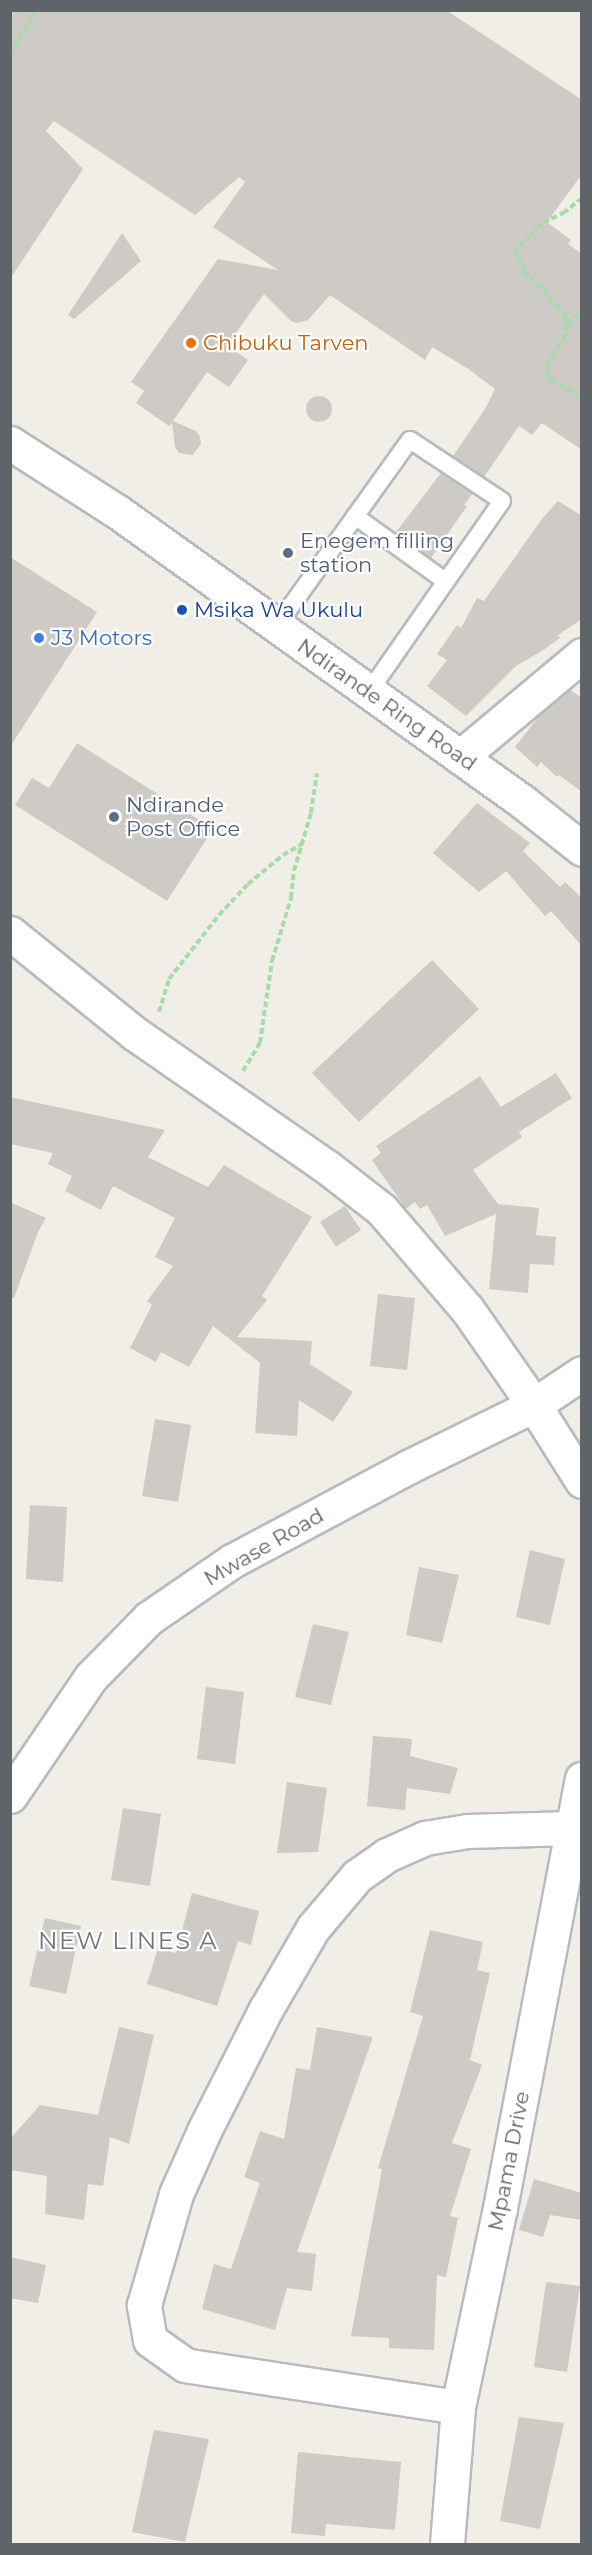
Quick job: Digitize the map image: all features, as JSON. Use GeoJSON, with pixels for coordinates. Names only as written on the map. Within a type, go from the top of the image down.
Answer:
{"type":"FeatureCollection","features":[{"type":"Feature","properties":{"kind":"street","name":"Ndirande Ring Road"},"geometry":{"type":"LineString","coordinates":[[10,443],[118,512],[523,802],[582,849]]}},
{"type":"Feature","properties":{"kind":"street"},"geometry":{"type":"LineString","coordinates":[[460,757],[582,655]]}},
{"type":"Feature","properties":{"kind":"street"},"geometry":{"type":"LineString","coordinates":[[10,933],[135,1033],[327,1167],[382,1210],[467,1309],[534,1405],[582,1481]]}},
{"type":"Feature","properties":{"kind":"street","name":"Mwase Road"},"geometry":{"type":"LineString","coordinates":[[10,1796],[91,1677],[149,1618],[232,1561],[408,1467],[534,1405],[582,1373]]}},
{"type":"Feature","properties":{"kind":"street","name":"Mpama Drive"},"geometry":{"type":"LineString","coordinates":[[447,2544],[447,2510],[458,2407],[500,2208],[582,1779]]}},
{"type":"Feature","properties":{"kind":"street"},"geometry":{"type":"LineString","coordinates":[[458,2407],[185,2365],[150,2340],[144,2305],[176,2194],[204,2131],[266,2009],[313,1928],[357,1876],[387,1855],[425,1838],[466,1831],[572,1828]]}},
{"type":"Feature","properties":{"kind":"lane"},"geometry":{"type":"LineString","coordinates":[[276,627],[410,440],[502,501],[369,692]]}},
{"type":"Feature","properties":{"kind":"lane"},"geometry":{"type":"LineString","coordinates":[[355,516],[445,581]]}},
{"type":"Feature","properties":{"kind":"path"},"geometry":{"type":"LineString","coordinates":[[10,56],[37,10]]}},
{"type":"Feature","properties":{"kind":"path"},"geometry":{"type":"LineString","coordinates":[[582,198],[565,212],[542,223],[515,252],[524,271],[565,314],[567,323],[565,335],[548,363],[547,375],[550,380],[582,397]]}},
{"type":"Feature","properties":{"kind":"path"},"geometry":{"type":"LineString","coordinates":[[567,323],[582,312]]}},
{"type":"Feature","properties":{"kind":"path"},"geometry":{"type":"LineString","coordinates":[[228,1097],[260,1043],[272,961],[291,898],[294,871],[311,813],[317,773]]}},
{"type":"Feature","properties":{"kind":"path"},"geometry":{"type":"LineString","coordinates":[[158,1013],[169,979],[219,915],[248,884],[283,855],[302,844]]}},
{"type":"Feature","properties":{"kind":"building"},"geometry":{"type":"Polygon","coordinates":[[[10,10],[446,10],[582,100],[582,174],[547,222],[571,240],[568,244],[582,254],[582,450],[542,423],[532,435],[519,426],[484,477],[453,456],[485,409],[495,389],[467,368],[432,347],[425,360],[330,295],[308,320],[297,323],[291,321],[264,294],[227,345],[248,360],[229,387],[207,372],[173,421],[196,431],[200,437],[201,444],[193,455],[179,453],[175,447],[172,423],[169,426],[136,403],[144,391],[131,382],[218,259],[278,270],[213,227],[245,182],[239,177],[195,215],[54,121],[46,131],[83,169],[10,279],[10,10]]]}},
{"type":"Feature","properties":{"kind":"building"},"geometry":{"type":"Polygon","coordinates":[[[122,233],[141,261],[74,319],[68,315],[122,233]]]}},
{"type":"Feature","properties":{"kind":"building"},"geometry":{"type":"Polygon","coordinates":[[[319,396],[328,400],[332,409],[328,418],[319,422],[310,418],[306,409],[310,400],[319,396]]]}},
{"type":"Feature","properties":{"kind":"building"},"geometry":{"type":"Polygon","coordinates":[[[441,473],[472,494],[464,505],[467,506],[431,558],[396,532],[441,473]]]}},
{"type":"Feature","properties":{"kind":"building"},"geometry":{"type":"Polygon","coordinates":[[[558,501],[582,516],[582,619],[558,635],[560,638],[542,651],[516,666],[466,716],[427,686],[447,660],[437,654],[457,625],[461,628],[477,598],[484,601],[541,520],[558,501]]]}},
{"type":"Feature","properties":{"kind":"building"},"geometry":{"type":"Polygon","coordinates":[[[10,557],[97,612],[10,747],[10,557]]]}},
{"type":"Feature","properties":{"kind":"building"},"geometry":{"type":"Polygon","coordinates":[[[570,690],[582,698],[582,792],[559,775],[557,777],[541,762],[537,767],[515,747],[539,716],[570,690]]]}},
{"type":"Feature","properties":{"kind":"building","name":"Ndirande Post Office"},"geometry":{"type":"Polygon","coordinates":[[[77,743],[213,829],[167,901],[15,805],[32,778],[49,788],[77,743]]]}},
{"type":"Feature","properties":{"kind":"building"},"geometry":{"type":"Polygon","coordinates":[[[477,803],[530,843],[523,851],[560,887],[565,882],[582,898],[582,946],[551,911],[545,916],[506,871],[479,892],[433,853],[477,803]]]}},
{"type":"Feature","properties":{"kind":"building"},"geometry":{"type":"Polygon","coordinates":[[[432,960],[479,1009],[359,1122],[312,1073],[432,960]]]}},
{"type":"Feature","properties":{"kind":"building"},"geometry":{"type":"Polygon","coordinates":[[[556,1073],[572,1098],[519,1132],[522,1137],[473,1170],[498,1204],[539,1208],[536,1235],[556,1237],[554,1265],[530,1264],[528,1293],[489,1289],[496,1214],[445,1236],[427,1205],[420,1209],[415,1202],[406,1209],[372,1160],[381,1153],[376,1146],[480,1076],[501,1107],[556,1073]]]}},
{"type":"Feature","properties":{"kind":"building"},"geometry":{"type":"Polygon","coordinates":[[[10,1097],[165,1130],[148,1157],[208,1187],[224,1165],[312,1217],[262,1296],[267,1300],[237,1337],[312,1341],[310,1364],[353,1392],[333,1422],[299,1400],[297,1436],[255,1433],[260,1363],[213,1326],[189,1367],[161,1352],[156,1362],[130,1348],[152,1305],[147,1301],[173,1266],[155,1257],[175,1218],[113,1186],[101,1210],[65,1191],[72,1176],[48,1164],[53,1153],[10,1144],[10,1097]]]}},
{"type":"Feature","properties":{"kind":"building"},"geometry":{"type":"Polygon","coordinates":[[[10,1202],[46,1218],[38,1232],[14,1298],[10,1297],[10,1202]]]}},
{"type":"Feature","properties":{"kind":"building"},"geometry":{"type":"Polygon","coordinates":[[[345,1206],[361,1230],[336,1247],[320,1222],[345,1206]]]}},
{"type":"Feature","properties":{"kind":"building"},"geometry":{"type":"Polygon","coordinates":[[[378,1294],[415,1298],[407,1370],[370,1366],[378,1294]]]}},
{"type":"Feature","properties":{"kind":"building"},"geometry":{"type":"Polygon","coordinates":[[[155,1419],[191,1425],[178,1502],[142,1496],[155,1419]]]}},
{"type":"Feature","properties":{"kind":"building"},"geometry":{"type":"Polygon","coordinates":[[[30,1505],[67,1507],[63,1582],[26,1579],[30,1505]]]}},
{"type":"Feature","properties":{"kind":"building"},"geometry":{"type":"Polygon","coordinates":[[[530,1550],[565,1559],[550,1625],[516,1617],[530,1550]]]}},
{"type":"Feature","properties":{"kind":"building"},"geometry":{"type":"Polygon","coordinates":[[[419,1567],[459,1575],[442,1643],[406,1635],[419,1567]]]}},
{"type":"Feature","properties":{"kind":"building"},"geometry":{"type":"Polygon","coordinates":[[[313,1624],[349,1632],[331,1705],[295,1697],[313,1624]]]}},
{"type":"Feature","properties":{"kind":"building"},"geometry":{"type":"Polygon","coordinates":[[[206,1687],[244,1692],[235,1764],[197,1759],[206,1687]]]}},
{"type":"Feature","properties":{"kind":"building"},"geometry":{"type":"Polygon","coordinates":[[[373,1736],[412,1739],[410,1756],[458,1768],[450,1794],[407,1788],[405,1810],[367,1806],[373,1736]]]}},
{"type":"Feature","properties":{"kind":"building"},"geometry":{"type":"Polygon","coordinates":[[[287,1782],[327,1788],[318,1852],[277,1853],[287,1782]]]}},
{"type":"Feature","properties":{"kind":"building"},"geometry":{"type":"Polygon","coordinates":[[[123,1808],[161,1814],[150,1886],[111,1880],[123,1808]]]}},
{"type":"Feature","properties":{"kind":"building"},"geometry":{"type":"Polygon","coordinates":[[[192,1893],[259,1911],[251,1945],[238,1941],[217,2006],[147,1984],[158,1948],[176,1953],[192,1893]]]}},
{"type":"Feature","properties":{"kind":"building"},"geometry":{"type":"Polygon","coordinates":[[[45,1918],[81,1926],[66,1994],[29,1986],[45,1918]]]}},
{"type":"Feature","properties":{"kind":"building"},"geometry":{"type":"Polygon","coordinates":[[[430,1930],[483,1942],[477,1970],[490,1973],[470,2060],[482,2065],[452,2143],[471,2149],[450,2216],[458,2218],[446,2277],[437,2275],[434,2350],[389,2348],[389,2338],[351,2336],[382,2169],[378,2168],[423,2016],[410,2012],[430,1930]]]}},
{"type":"Feature","properties":{"kind":"building"},"geometry":{"type":"Polygon","coordinates":[[[119,2027],[154,2035],[129,2144],[110,2137],[103,2186],[88,2184],[84,2220],[45,2214],[47,2176],[10,2170],[10,2139],[40,2105],[98,2115],[119,2027]]]}},
{"type":"Feature","properties":{"kind":"building"},"geometry":{"type":"Polygon","coordinates":[[[317,2027],[373,2037],[297,2252],[316,2254],[312,2291],[287,2288],[275,2330],[202,2309],[214,2264],[231,2269],[260,2183],[244,2177],[260,2131],[284,2139],[296,2068],[310,2070],[317,2027]]]}},
{"type":"Feature","properties":{"kind":"building"},"geometry":{"type":"Polygon","coordinates":[[[534,2179],[582,2193],[582,2220],[550,2215],[543,2237],[519,2230],[534,2179]]]}},
{"type":"Feature","properties":{"kind":"building"},"geometry":{"type":"Polygon","coordinates":[[[10,2257],[46,2265],[38,2303],[10,2298],[10,2257]]]}},
{"type":"Feature","properties":{"kind":"building"},"geometry":{"type":"Polygon","coordinates":[[[546,2282],[580,2286],[567,2372],[534,2367],[546,2282]]]}},
{"type":"Feature","properties":{"kind":"building"},"geometry":{"type":"Polygon","coordinates":[[[519,2417],[564,2423],[540,2529],[500,2521],[519,2417]]]}},
{"type":"Feature","properties":{"kind":"building"},"geometry":{"type":"Polygon","coordinates":[[[154,2430],[209,2439],[185,2542],[132,2532],[154,2430]]]}},
{"type":"Feature","properties":{"kind":"building"},"geometry":{"type":"Polygon","coordinates":[[[298,2452],[401,2462],[395,2530],[326,2524],[325,2536],[291,2533],[298,2452]]]}},
{"type":"Feature","properties":{"kind":"place","name":"Chibuku Tarven"},"geometry":{"type":"Point","coordinates":[191,343]}},
{"type":"Feature","properties":{"kind":"place","name":"Enegem filling station"},"geometry":{"type":"Point","coordinates":[288,553]}},
{"type":"Feature","properties":{"kind":"place","name":"Msika Wa Ukulu"},"geometry":{"type":"Point","coordinates":[182,610]}},
{"type":"Feature","properties":{"kind":"place","name":"J3 Motors"},"geometry":{"type":"Point","coordinates":[39,638]}},
{"type":"Feature","properties":{"kind":"place","name":"Ndirande Post Office"},"geometry":{"type":"Point","coordinates":[114,817]}},
{"type":"Feature","properties":{"kind":"district","name":"NEW LINES A"},"geometry":{"type":"Point","coordinates":[128,1941]}}]}
